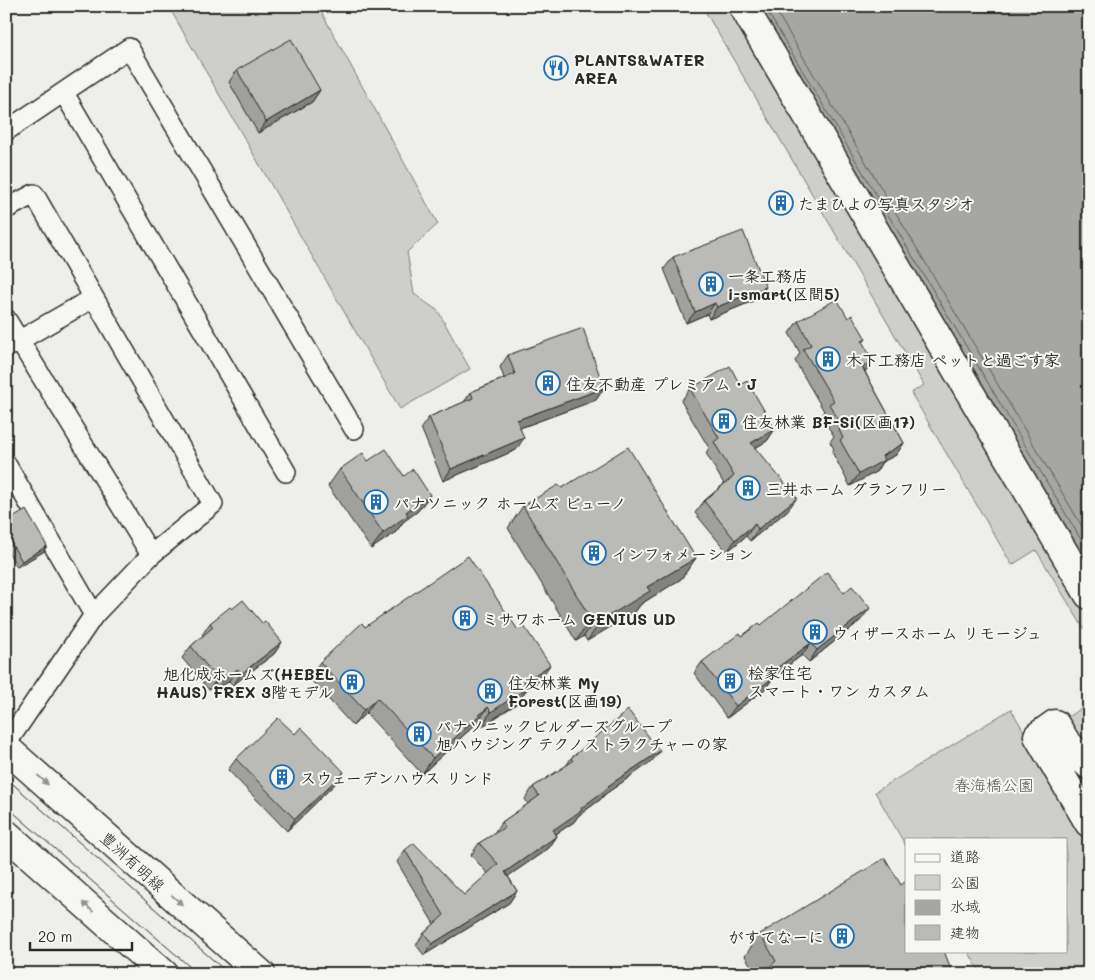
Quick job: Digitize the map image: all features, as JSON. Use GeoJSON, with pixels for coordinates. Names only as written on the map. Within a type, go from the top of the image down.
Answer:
{"type":"FeatureCollection","features":[{"type":"Feature","properties":{"kind":"street"},"geometry":{"type":"LineString","coordinates":[[743,6],[1089,595]]}},
{"type":"Feature","properties":{"kind":"street"},"geometry":{"type":"LineString","coordinates":[[1089,765],[1066,742],[1055,724],[1038,736],[1089,823]]}},
{"type":"Feature","properties":{"kind":"street","name":"豊洲有明線"},"geometry":{"type":"LineString","coordinates":[[6,748],[261,974]]}},
{"type":"Feature","properties":{"kind":"street"},"geometry":{"type":"LineString","coordinates":[[6,834],[164,974]]}},
{"type":"Feature","properties":{"kind":"lane"},"geometry":{"type":"LineString","coordinates":[[6,132],[129,48],[354,430]]}},
{"type":"Feature","properties":{"kind":"lane"},"geometry":{"type":"LineString","coordinates":[[64,93],[286,472]]}},
{"type":"Feature","properties":{"kind":"lane"},"geometry":{"type":"LineString","coordinates":[[6,209],[34,194],[213,504],[151,554],[94,615],[6,744]]}},
{"type":"Feature","properties":{"kind":"lane"},"geometry":{"type":"LineString","coordinates":[[13,344],[93,298]]}},
{"type":"Feature","properties":{"kind":"lane"},"geometry":{"type":"LineString","coordinates":[[6,319],[13,344],[151,554]]}},
{"type":"Feature","properties":{"kind":"lane"},"geometry":{"type":"LineString","coordinates":[[6,464],[94,615]]}},
{"type":"Feature","properties":{"kind":"green space"},"geometry":{"type":"Polygon","coordinates":[[[176,6],[318,6],[438,224],[407,252],[414,294],[438,311],[470,369],[400,409],[170,9],[176,6]]]}},
{"type":"Feature","properties":{"kind":"green space"},"geometry":{"type":"Polygon","coordinates":[[[702,6],[750,6],[1089,572],[1089,637],[1036,550],[1012,565],[911,393],[924,385],[702,6]]]}},
{"type":"Feature","properties":{"kind":"green space","name":"春海橋公園"},"geometry":{"type":"Polygon","coordinates":[[[1089,704],[1089,974],[981,974],[969,952],[1068,952],[1068,838],[905,838],[905,844],[875,792],[1011,709],[1029,740],[1089,704]]]}},
{"type":"Feature","properties":{"kind":"water"},"geometry":{"type":"Polygon","coordinates":[[[751,6],[1089,6],[1089,575],[751,6]]]}},
{"type":"Feature","properties":{"kind":"building"},"geometry":{"type":"Polygon","coordinates":[[[291,39],[320,90],[266,122],[237,70],[291,39]]]}},
{"type":"Feature","properties":{"kind":"building","name":"一条工務店 i-smart(区間5)"},"geometry":{"type":"Polygon","coordinates":[[[743,231],[766,287],[717,307],[715,303],[695,312],[673,257],[743,231]]]}},
{"type":"Feature","properties":{"kind":"building"},"geometry":{"type":"Polygon","coordinates":[[[837,299],[848,318],[852,315],[866,339],[862,341],[873,361],[862,367],[904,443],[882,456],[884,460],[859,474],[840,440],[843,438],[839,430],[842,425],[829,404],[834,401],[803,349],[811,345],[798,321],[837,299]]]}},
{"type":"Feature","properties":{"kind":"building"},"geometry":{"type":"Polygon","coordinates":[[[583,328],[604,388],[517,420],[524,438],[451,469],[429,417],[473,398],[471,392],[515,374],[508,355],[583,328]]]}},
{"type":"Feature","properties":{"kind":"building"},"geometry":{"type":"Polygon","coordinates":[[[730,366],[740,385],[747,381],[775,429],[751,443],[797,498],[758,529],[755,524],[735,540],[704,501],[734,476],[714,442],[719,438],[690,389],[730,366]]]}},
{"type":"Feature","properties":{"kind":"building","name":"インフォメーション"},"geometry":{"type":"Polygon","coordinates":[[[628,447],[696,558],[647,587],[650,591],[602,620],[599,615],[591,619],[523,506],[558,485],[562,488],[628,447]]]}},
{"type":"Feature","properties":{"kind":"building"},"geometry":{"type":"Polygon","coordinates":[[[386,449],[404,476],[413,469],[430,495],[406,512],[408,515],[383,533],[340,469],[363,453],[368,461],[386,449]]]}},
{"type":"Feature","properties":{"kind":"building"},"geometry":{"type":"Polygon","coordinates":[[[26,510],[47,546],[22,561],[6,535],[6,522],[26,510]]]}},
{"type":"Feature","properties":{"kind":"building"},"geometry":{"type":"Polygon","coordinates":[[[468,556],[518,630],[524,626],[550,665],[524,682],[527,688],[491,712],[488,707],[433,758],[377,698],[364,710],[320,662],[362,623],[365,627],[468,556]]]}},
{"type":"Feature","properties":{"kind":"building"},"geometry":{"type":"Polygon","coordinates":[[[827,572],[844,593],[852,586],[870,608],[817,650],[811,643],[770,673],[774,677],[736,706],[702,662],[740,633],[742,636],[759,623],[761,625],[827,572]]]}},
{"type":"Feature","properties":{"kind":"building"},"geometry":{"type":"Polygon","coordinates":[[[243,600],[262,623],[265,621],[282,642],[241,674],[238,669],[224,679],[222,675],[217,679],[191,646],[213,627],[210,623],[230,607],[232,609],[243,600]]]}},
{"type":"Feature","properties":{"kind":"building"},"geometry":{"type":"Polygon","coordinates":[[[628,710],[660,751],[608,786],[581,808],[582,810],[553,830],[557,836],[505,872],[517,891],[432,944],[424,933],[444,915],[405,850],[414,843],[464,895],[498,864],[479,843],[505,827],[502,822],[539,796],[533,787],[573,761],[571,758],[628,710]]]}},
{"type":"Feature","properties":{"kind":"building","name":"スウェーデンハウス リンド"},"geometry":{"type":"Polygon","coordinates":[[[278,718],[295,734],[301,727],[344,772],[295,819],[236,759],[278,718]]]}},
{"type":"Feature","properties":{"kind":"building","name":"がすてなーに"},"geometry":{"type":"Polygon","coordinates":[[[885,858],[901,885],[905,882],[905,952],[944,952],[953,974],[771,974],[768,968],[776,961],[760,934],[885,858]]]}},
{"type":"Feature","properties":{"kind":"tram line"},"geometry":{"type":"LineString","coordinates":[[6,778],[229,974]]}},
{"type":"Feature","properties":{"kind":"tram line"},"geometry":{"type":"LineString","coordinates":[[6,806],[198,974]]}},
{"type":"Feature","properties":{"kind":"place","name":"PLANTS&WATER AREA"},"geometry":{"type":"Point","coordinates":[556,68]}},
{"type":"Feature","properties":{"kind":"place","name":"たまひよの写真スタジオ"},"geometry":{"type":"Point","coordinates":[781,203]}},
{"type":"Feature","properties":{"kind":"place","name":"一条工務店 i-smart(区間5)"},"geometry":{"type":"Point","coordinates":[711,284]}},
{"type":"Feature","properties":{"kind":"place","name":"木下工務店 ペットと過ごす家"},"geometry":{"type":"Point","coordinates":[828,359]}},
{"type":"Feature","properties":{"kind":"place","name":"住友不動産 プレミアム・J"},"geometry":{"type":"Point","coordinates":[548,383]}},
{"type":"Feature","properties":{"kind":"place","name":"住友林業 BF-Si(区画17)"},"geometry":{"type":"Point","coordinates":[724,421]}},
{"type":"Feature","properties":{"kind":"place","name":"三井ホーム グランフリー"},"geometry":{"type":"Point","coordinates":[748,488]}},
{"type":"Feature","properties":{"kind":"place","name":"パナソニック ホームズ ビューノ"},"geometry":{"type":"Point","coordinates":[376,502]}},
{"type":"Feature","properties":{"kind":"place","name":"インフォメーション"},"geometry":{"type":"Point","coordinates":[594,553]}},
{"type":"Feature","properties":{"kind":"place","name":"ミサワホーム GENIUS UD"},"geometry":{"type":"Point","coordinates":[465,618]}},
{"type":"Feature","properties":{"kind":"place","name":"ウィザースホーム リモージュ"},"geometry":{"type":"Point","coordinates":[815,632]}},
{"type":"Feature","properties":{"kind":"place","name":"桧家住宅 スマート・ワン カスタム"},"geometry":{"type":"Point","coordinates":[730,681]}},
{"type":"Feature","properties":{"kind":"place","name":"旭化成ホームズ(HEBEL HAUS) FREX 3階モデル"},"geometry":{"type":"Point","coordinates":[352,682]}},
{"type":"Feature","properties":{"kind":"place","name":"住友林業 My Forest(区画19)"},"geometry":{"type":"Point","coordinates":[490,691]}},
{"type":"Feature","properties":{"kind":"place","name":"パナソニックビルダーズグループ 旭ハウジング テクノストラクチャーの家"},"geometry":{"type":"Point","coordinates":[419,734]}},
{"type":"Feature","properties":{"kind":"place","name":"スウェーデンハウス リンド"},"geometry":{"type":"Point","coordinates":[282,777]}},
{"type":"Feature","properties":{"kind":"place","name":"がすてなーに"},"geometry":{"type":"Point","coordinates":[842,936]}}]}
